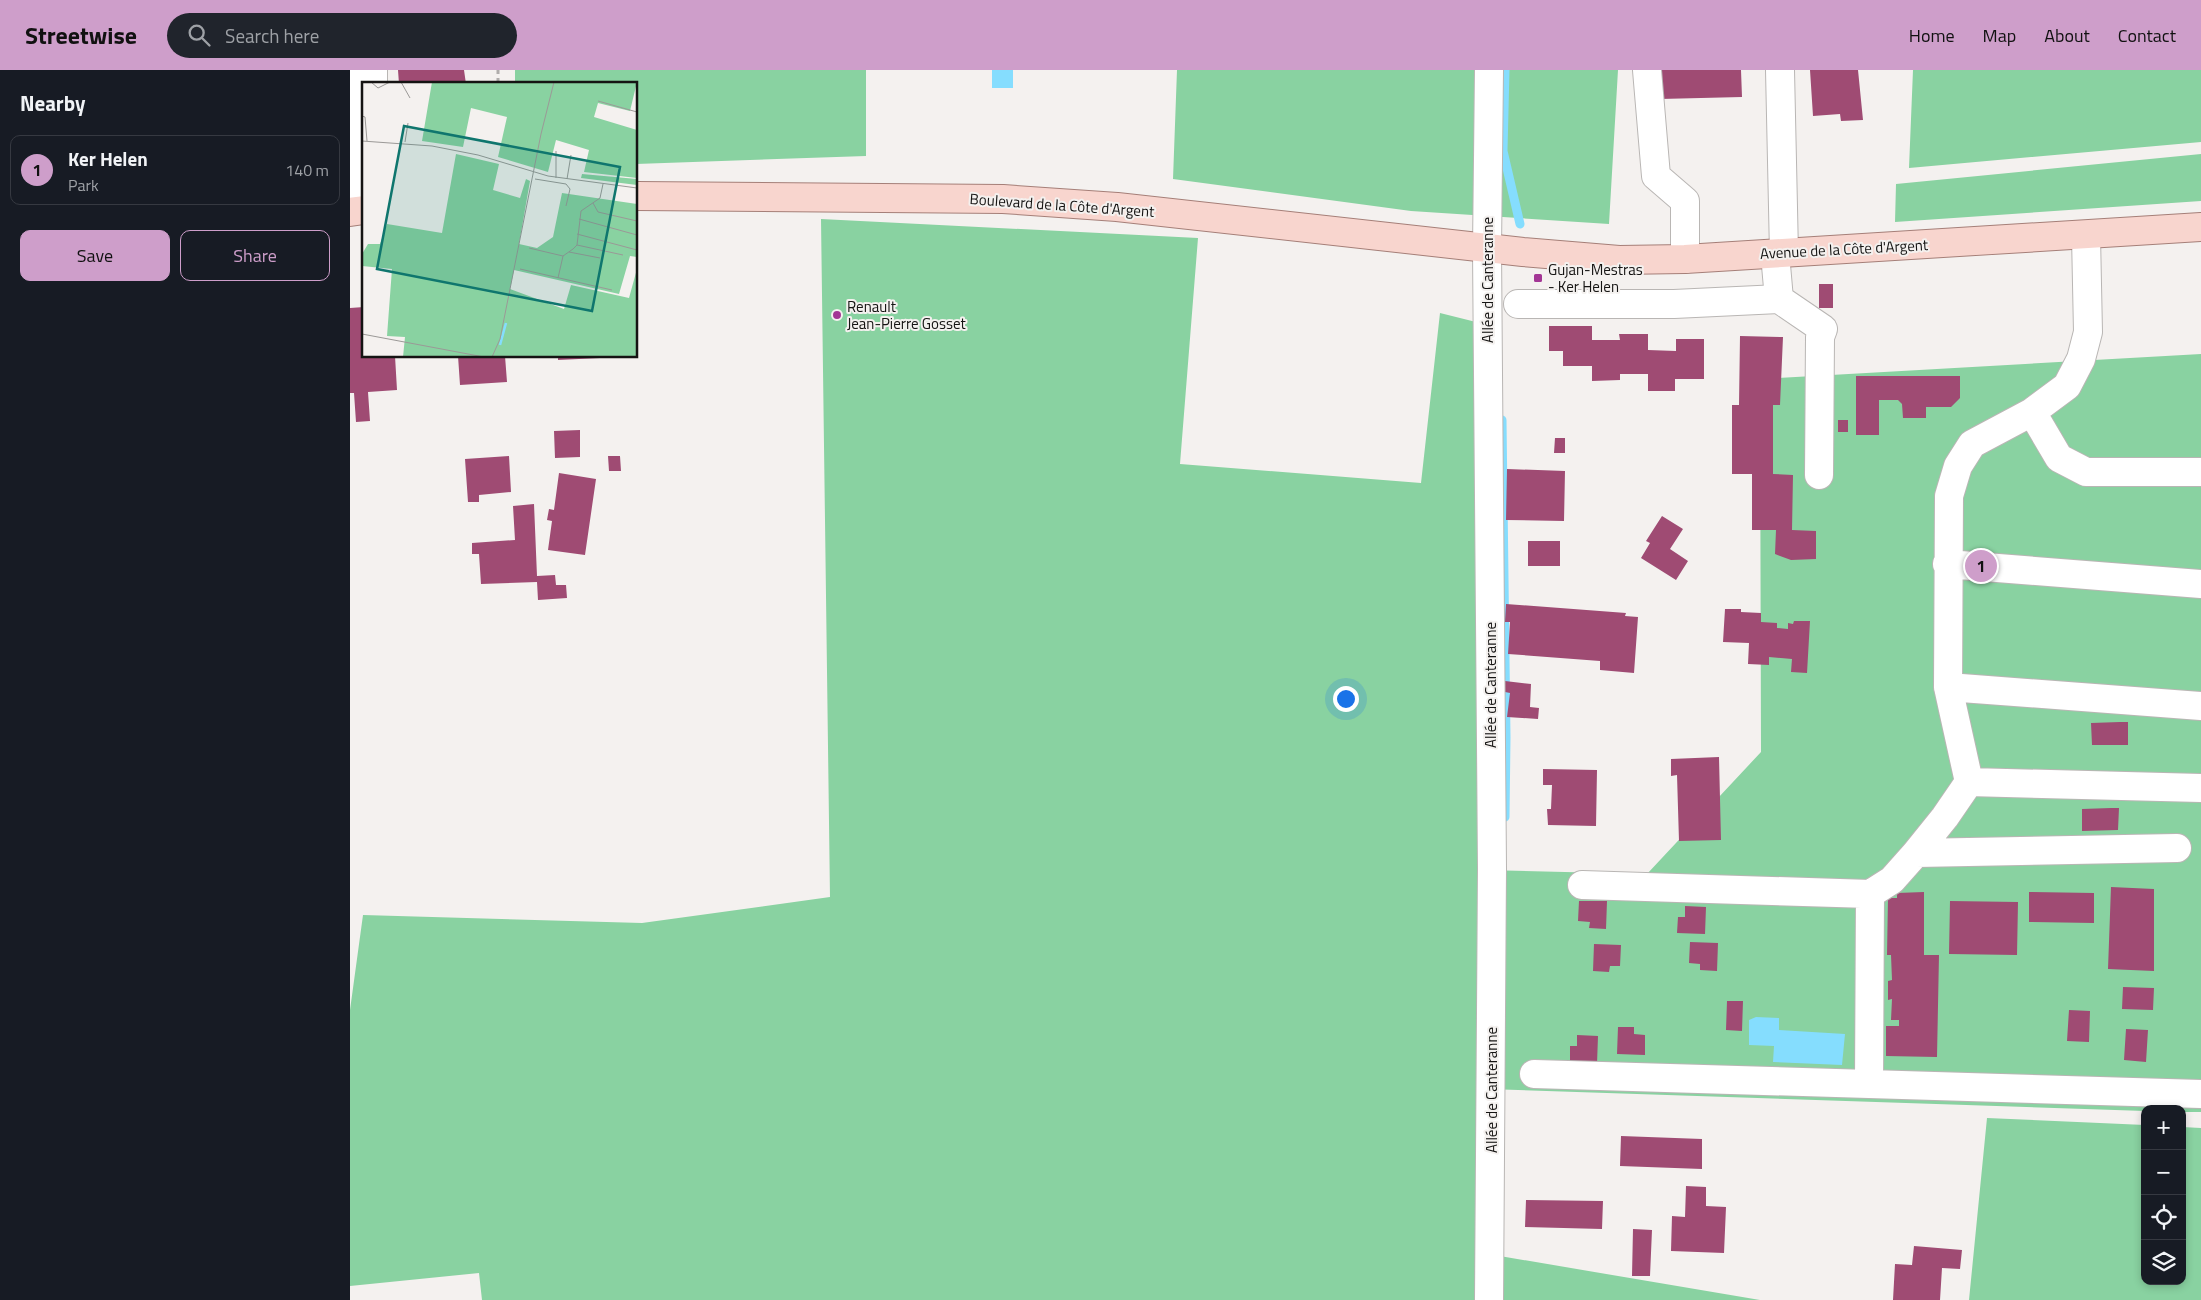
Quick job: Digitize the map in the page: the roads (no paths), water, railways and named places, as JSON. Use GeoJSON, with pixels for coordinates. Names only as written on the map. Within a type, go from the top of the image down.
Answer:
{"type":"FeatureCollection","features":[{"type":"Feature","properties":{"kind":"main road","name":"Boulevard de la Côte d'Argent"},"geometry":{"type":"LineString","coordinates":[[638,196],[1003,199],[1117,207],[1487,249]]}},
{"type":"Feature","properties":{"kind":"main road","name":"Avenue de la Côte d'Argent"},"geometry":{"type":"LineString","coordinates":[[1487,249],[1619,260],[1685,259],[2086,236],[2201,227]]}},
{"type":"Feature","properties":{"kind":"street","name":"Allée de Canteranne"},"geometry":{"type":"LineString","coordinates":[[1489,70],[1487,249],[1492,869],[1489,1300]]}},
{"type":"Feature","properties":{"kind":"street"},"geometry":{"type":"LineString","coordinates":[[1647,70],[1656,176],[1685,201],[1685,259]]}},
{"type":"Feature","properties":{"kind":"street"},"geometry":{"type":"LineString","coordinates":[[1778,299],[1780,253],[1780,70]]}},
{"type":"Feature","properties":{"kind":"street"},"geometry":{"type":"LineString","coordinates":[[1582,885],[1870,894],[1892,880],[1945,817],[1970,782],[1948,687],[1947,564],[1949,496],[1958,466],[1972,444],[2032,412],[2067,386],[2081,359],[2088,332],[2086,236]]}},
{"type":"Feature","properties":{"kind":"street"},"geometry":{"type":"LineString","coordinates":[[1518,304],[1674,304],[1778,299],[1823,329],[1820,337],[1819,475]]}},
{"type":"Feature","properties":{"kind":"street"},"geometry":{"type":"LineString","coordinates":[[2032,412],[2059,458],[2086,472],[2201,472]]}},
{"type":"Feature","properties":{"kind":"street"},"geometry":{"type":"LineString","coordinates":[[1947,564],[2201,584]]}},
{"type":"Feature","properties":{"kind":"street"},"geometry":{"type":"LineString","coordinates":[[1948,687],[2201,706]]}},
{"type":"Feature","properties":{"kind":"street"},"geometry":{"type":"LineString","coordinates":[[1970,782],[2201,788]]}},
{"type":"Feature","properties":{"kind":"street"},"geometry":{"type":"LineString","coordinates":[[1916,853],[2177,848]]}},
{"type":"Feature","properties":{"kind":"street"},"geometry":{"type":"LineString","coordinates":[[1869,1084],[1870,894]]}},
{"type":"Feature","properties":{"kind":"street"},"geometry":{"type":"LineString","coordinates":[[1534,1074],[2201,1094]]}},
{"type":"Feature","properties":{"kind":"water"},"geometry":{"type":"Polygon","coordinates":[[[992,70],[1013,70],[1013,88],[992,88],[992,70]]]}},
{"type":"Feature","properties":{"kind":"water"},"geometry":{"type":"Polygon","coordinates":[[[1756,1017],[1779,1018],[1779,1030],[1845,1034],[1842,1065],[1773,1062],[1774,1046],[1749,1045],[1749,1020],[1756,1017]]]}},
{"type":"Feature","properties":{"kind":"waterway"},"geometry":{"type":"LineString","coordinates":[[1505,70],[1503,151],[1520,224]]}},
{"type":"Feature","properties":{"kind":"waterway"},"geometry":{"type":"LineString","coordinates":[[1502,420],[1506,737],[1505,817]]}},
{"type":"Feature","properties":{"kind":"place","name":"Gujan-Mestras - Ker Helen"},"geometry":{"type":"Point","coordinates":[1538,278]}},
{"type":"Feature","properties":{"kind":"place","name":"Renault Jean-Pierre Gosset"},"geometry":{"type":"Point","coordinates":[837,315]}},
{"type":"Feature","properties":{"kind":"place","name":"Ker Helen"},"geometry":{"type":"Point","coordinates":[1981,566]}}]}
